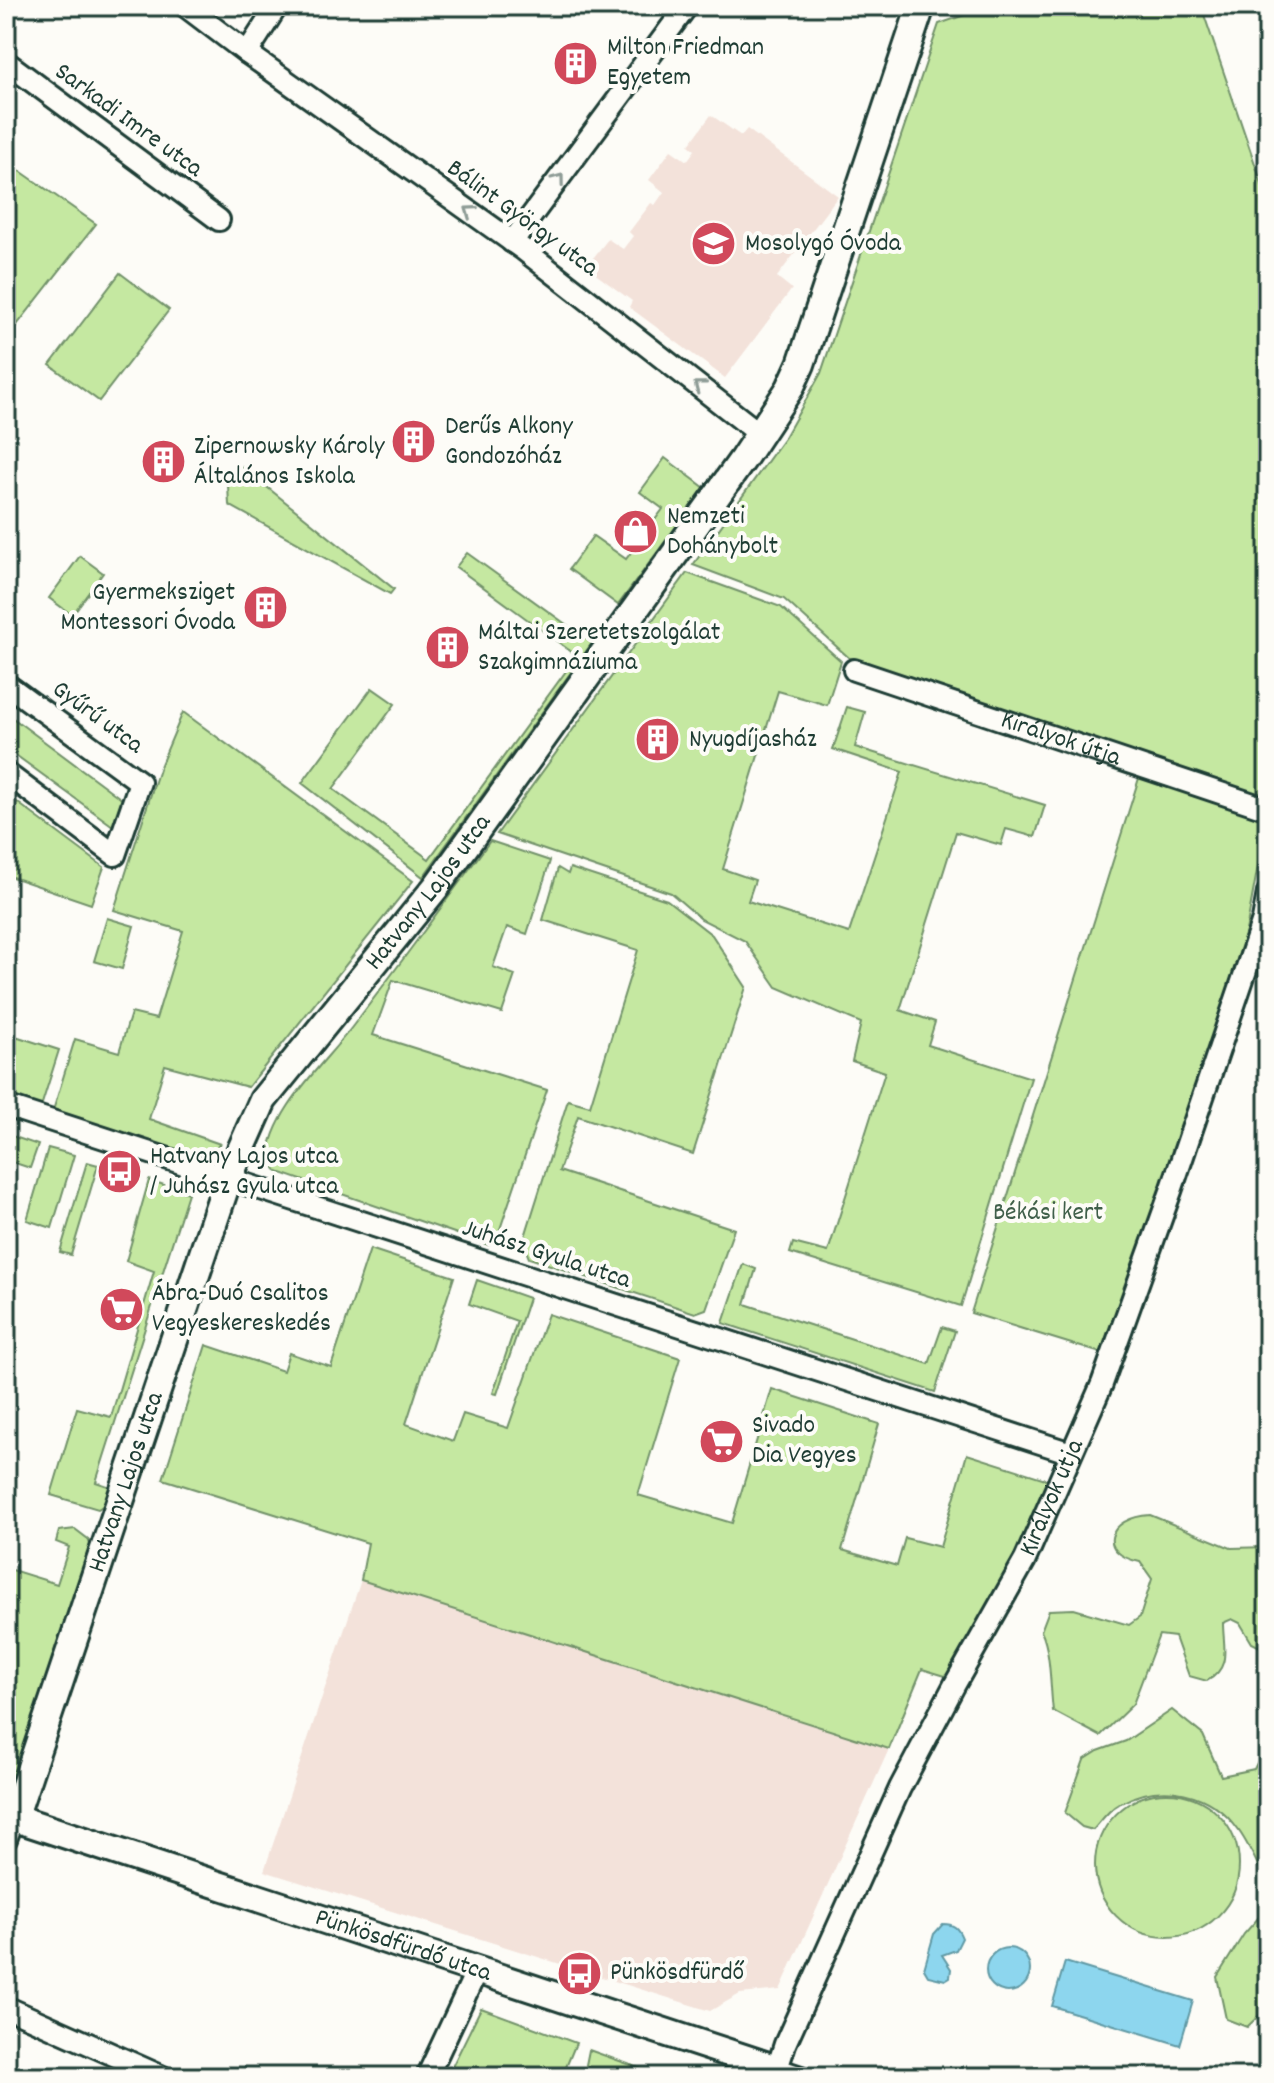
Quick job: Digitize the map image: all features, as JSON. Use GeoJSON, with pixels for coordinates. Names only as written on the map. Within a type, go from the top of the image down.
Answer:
{"type":"FeatureCollection","features":[{"type":"Feature","properties":{"kind":"street","name":"Bálint György utca"},"geometry":{"type":"LineString","coordinates":[[185,6],[512,242],[760,434]]}},
{"type":"Feature","properties":{"kind":"street"},"geometry":{"type":"LineString","coordinates":[[247,53],[277,6]]}},
{"type":"Feature","properties":{"kind":"street"},"geometry":{"type":"LineString","coordinates":[[512,242],[687,6]]}},
{"type":"Feature","properties":{"kind":"street","name":"Hatvany Lajos utca"},"geometry":{"type":"LineString","coordinates":[[9,1824],[228,1179],[263,1100],[436,887],[790,388],[801,364],[921,6]]}},
{"type":"Feature","properties":{"kind":"street","name":"Sarkadi Imre utca"},"geometry":{"type":"LineString","coordinates":[[6,62],[219,220]]}},
{"type":"Feature","properties":{"kind":"street","name":"Királyok útja"},"geometry":{"type":"LineString","coordinates":[[854,670],[1268,809]]}},
{"type":"Feature","properties":{"kind":"street","name":"Gyűrű utca"},"geometry":{"type":"LineString","coordinates":[[6,684],[140,782],[115,855],[6,773]]}},
{"type":"Feature","properties":{"kind":"street","name":"Királyok útja"},"geometry":{"type":"LineString","coordinates":[[784,2074],[785,2044],[900,1788],[1025,1560],[1102,1384],[1263,920],[1268,893]]}},
{"type":"Feature","properties":{"kind":"street","name":"Juhász Gyula utca"},"geometry":{"type":"LineString","coordinates":[[6,1106],[1071,1453]]}},
{"type":"Feature","properties":{"kind":"street","name":"Pünkösdfürdő utca"},"geometry":{"type":"LineString","coordinates":[[9,1824],[477,1970],[784,2074]]}},
{"type":"Feature","properties":{"kind":"street"},"geometry":{"type":"LineString","coordinates":[[427,2077],[477,1970]]}},
{"type":"Feature","properties":{"kind":"street"},"geometry":{"type":"LineString","coordinates":[[6,2007],[163,2077]]}},
{"type":"Feature","properties":{"kind":"shaded area","name":"Mosolygó Óvoda"},"geometry":{"type":"Polygon","coordinates":[[[711,115],[741,136],[747,129],[838,196],[777,277],[792,289],[725,378],[629,307],[632,301],[586,267],[608,239],[623,249],[633,236],[629,232],[651,203],[655,205],[664,192],[649,180],[671,150],[687,161],[695,150],[689,145],[711,115]]]}},
{"type":"Feature","properties":{"kind":"shaded area"},"geometry":{"type":"Polygon","coordinates":[[[361,1580],[889,1749],[780,1990],[740,1994],[710,2011],[264,1871],[361,1580]]]}},
{"type":"Feature","properties":{"kind":"green space","name":"Békási kert"},"geometry":{"type":"Polygon","coordinates":[[[990,6],[1201,6],[1268,202],[1268,811],[1246,931],[1163,1197],[1104,1354],[971,1313],[1145,759],[857,665],[784,599],[693,565],[785,437],[821,373],[939,24],[990,6]]]}},
{"type":"Feature","properties":{"kind":"green space"},"geometry":{"type":"Polygon","coordinates":[[[6,161],[96,224],[6,339],[6,161]]]}},
{"type":"Feature","properties":{"kind":"green space"},"geometry":{"type":"Polygon","coordinates":[[[120,273],[169,310],[99,401],[50,365],[120,273]]]}},
{"type":"Feature","properties":{"kind":"green space"},"geometry":{"type":"Polygon","coordinates":[[[665,458],[705,488],[618,605],[569,569],[593,536],[626,559],[663,509],[640,492],[665,458]]]}},
{"type":"Feature","properties":{"kind":"green space"},"geometry":{"type":"Polygon","coordinates":[[[242,467],[394,589],[390,594],[229,505],[228,485],[242,467]]]}},
{"type":"Feature","properties":{"kind":"green space"},"geometry":{"type":"Polygon","coordinates":[[[467,553],[592,643],[423,877],[302,783],[372,688],[395,704],[333,789],[429,859],[577,656],[456,567],[467,553]]]}},
{"type":"Feature","properties":{"kind":"green space"},"geometry":{"type":"Polygon","coordinates":[[[80,556],[103,573],[72,615],[49,598],[80,556]]]}},
{"type":"Feature","properties":{"kind":"green space"},"geometry":{"type":"Polygon","coordinates":[[[687,573],[781,607],[841,661],[827,705],[778,691],[723,869],[755,880],[748,901],[849,933],[902,772],[833,749],[847,707],[865,712],[855,747],[1045,805],[1035,837],[1006,829],[1001,845],[956,832],[900,1010],[935,1022],[928,1045],[1031,1078],[961,1306],[790,1253],[793,1243],[828,1252],[885,1072],[852,1061],[861,1023],[777,987],[745,941],[701,919],[671,893],[497,834],[687,573]]]}},
{"type":"Feature","properties":{"kind":"green space"},"geometry":{"type":"Polygon","coordinates":[[[183,712],[413,881],[248,1087],[165,1065],[149,1119],[220,1144],[209,1154],[194,1156],[52,1114],[75,1039],[119,1052],[131,1013],[156,1019],[183,931],[114,910],[159,769],[183,712]]]}},
{"type":"Feature","properties":{"kind":"green space"},"geometry":{"type":"Polygon","coordinates":[[[6,713],[127,803],[117,829],[6,748],[6,713]]]}},
{"type":"Feature","properties":{"kind":"green space"},"geometry":{"type":"Polygon","coordinates":[[[6,794],[104,867],[91,904],[6,875],[6,794]]]}},
{"type":"Feature","properties":{"kind":"green space"},"geometry":{"type":"Polygon","coordinates":[[[490,841],[550,861],[527,934],[507,927],[493,967],[515,975],[502,1013],[393,980],[373,1035],[547,1090],[497,1238],[489,1245],[278,1172],[268,1159],[271,1141],[288,1106],[370,1004],[490,841]]]}},
{"type":"Feature","properties":{"kind":"green space"},"geometry":{"type":"Polygon","coordinates":[[[558,868],[568,874],[570,868],[667,900],[712,935],[746,987],[693,1154],[578,1116],[559,1171],[734,1229],[706,1309],[695,1313],[529,1258],[523,1243],[568,1100],[590,1106],[638,950],[543,920],[558,868]]]}},
{"type":"Feature","properties":{"kind":"green space"},"geometry":{"type":"Polygon","coordinates":[[[107,918],[134,926],[122,969],[94,961],[107,918]]]}},
{"type":"Feature","properties":{"kind":"green space"},"geometry":{"type":"Polygon","coordinates":[[[6,1033],[59,1050],[40,1110],[6,1099],[6,1033]]]}},
{"type":"Feature","properties":{"kind":"green space"},"geometry":{"type":"Polygon","coordinates":[[[6,1134],[38,1145],[30,1168],[6,1160],[6,1134]]]}},
{"type":"Feature","properties":{"kind":"green space"},"geometry":{"type":"Polygon","coordinates":[[[48,1148],[74,1155],[52,1228],[27,1220],[48,1148]]]}},
{"type":"Feature","properties":{"kind":"green space"},"geometry":{"type":"Polygon","coordinates":[[[87,1162],[98,1165],[71,1255],[60,1252],[87,1162]]]}},
{"type":"Feature","properties":{"kind":"green space"},"geometry":{"type":"Polygon","coordinates":[[[149,1180],[188,1193],[96,1482],[114,1488],[107,1503],[98,1509],[51,1495],[77,1408],[111,1417],[154,1271],[126,1261],[149,1180]]]}},
{"type":"Feature","properties":{"kind":"green space"},"geometry":{"type":"Polygon","coordinates":[[[370,1249],[454,1277],[406,1424],[453,1441],[463,1414],[508,1428],[548,1314],[680,1358],[638,1495],[732,1523],[772,1389],[879,1424],[842,1550],[897,1566],[905,1538],[940,1547],[967,1454],[1052,1481],[952,1678],[922,1669],[889,1749],[361,1580],[368,1543],[163,1479],[206,1345],[283,1371],[289,1353],[331,1367],[370,1249]]]}},
{"type":"Feature","properties":{"kind":"green space"},"geometry":{"type":"Polygon","coordinates":[[[743,1264],[756,1269],[745,1304],[929,1364],[942,1327],[955,1331],[935,1392],[723,1323],[743,1264]]]}},
{"type":"Feature","properties":{"kind":"green space"},"geometry":{"type":"Polygon","coordinates":[[[477,1280],[529,1298],[497,1394],[493,1393],[517,1321],[469,1304],[477,1280]]]}},
{"type":"Feature","properties":{"kind":"green space"},"geometry":{"type":"Polygon","coordinates":[[[1150,1515],[1231,1548],[1268,1547],[1268,1651],[1252,1643],[1240,1623],[1232,1619],[1223,1623],[1223,1663],[1207,1681],[1189,1676],[1175,1637],[1159,1635],[1133,1704],[1100,1736],[1053,1711],[1048,1659],[1041,1631],[1049,1610],[1074,1609],[1129,1625],[1140,1617],[1152,1579],[1140,1562],[1117,1551],[1112,1544],[1112,1536],[1124,1522],[1150,1515]]]}},
{"type":"Feature","properties":{"kind":"green space"},"geometry":{"type":"Polygon","coordinates":[[[75,1529],[88,1539],[95,1556],[20,1778],[6,1785],[6,1568],[57,1584],[69,1547],[56,1542],[59,1531],[75,1529]]]}},
{"type":"Feature","properties":{"kind":"green space"},"geometry":{"type":"Polygon","coordinates":[[[1172,1710],[1203,1735],[1221,1776],[1254,1769],[1268,1741],[1268,1886],[1239,1831],[1228,1817],[1200,1799],[1168,1791],[1152,1792],[1119,1804],[1093,1830],[1082,1827],[1065,1813],[1084,1760],[1098,1751],[1126,1741],[1172,1710]]]}},
{"type":"Feature","properties":{"kind":"green space"},"geometry":{"type":"Polygon","coordinates":[[[1167,1793],[1195,1798],[1218,1814],[1234,1837],[1239,1865],[1234,1893],[1218,1916],[1195,1932],[1167,1937],[1139,1932],[1116,1916],[1100,1893],[1095,1865],[1100,1837],[1116,1814],[1139,1798],[1167,1793]]]}},
{"type":"Feature","properties":{"kind":"green space"},"geometry":{"type":"Polygon","coordinates":[[[1268,1907],[1268,2007],[1247,2027],[1226,2019],[1217,1977],[1244,1934],[1268,1907]]]}},
{"type":"Feature","properties":{"kind":"green space"},"geometry":{"type":"Polygon","coordinates":[[[481,2008],[576,2043],[562,2077],[447,2077],[481,2008]]]}},
{"type":"Feature","properties":{"kind":"green space"},"geometry":{"type":"Polygon","coordinates":[[[589,2050],[645,2070],[650,2077],[598,2077],[586,2065],[589,2050]]]}},
{"type":"Feature","properties":{"kind":"water"},"geometry":{"type":"Polygon","coordinates":[[[943,1924],[955,1927],[962,1938],[956,1950],[942,1955],[951,1969],[950,1977],[945,1980],[928,1976],[924,1969],[934,1934],[943,1924]]]}},
{"type":"Feature","properties":{"kind":"water"},"geometry":{"type":"Polygon","coordinates":[[[1008,1948],[1024,1954],[1030,1970],[1024,1986],[1008,1992],[992,1986],[986,1970],[992,1954],[1008,1948]]]}},
{"type":"Feature","properties":{"kind":"water"},"geometry":{"type":"Polygon","coordinates":[[[1065,1962],[1193,2001],[1180,2045],[1052,2006],[1065,1962]]]}},
{"type":"Feature","properties":{"kind":"place","name":"Milton Friedman Egyetem"},"geometry":{"type":"Point","coordinates":[576,63]}},
{"type":"Feature","properties":{"kind":"place","name":"Mosolygó Óvoda"},"geometry":{"type":"Point","coordinates":[714,244]}},
{"type":"Feature","properties":{"kind":"place","name":"Derűs Alkony Gondozóház"},"geometry":{"type":"Point","coordinates":[414,442]}},
{"type":"Feature","properties":{"kind":"place","name":"Zipernowsky Károly Általános Iskola"},"geometry":{"type":"Point","coordinates":[163,462]}},
{"type":"Feature","properties":{"kind":"place","name":"Nemzeti Dohánybolt"},"geometry":{"type":"Point","coordinates":[636,532]}},
{"type":"Feature","properties":{"kind":"place","name":"Gyermeksziget Montessori Óvoda"},"geometry":{"type":"Point","coordinates":[266,608]}},
{"type":"Feature","properties":{"kind":"place","name":"Máltai Szeretetszolgálat Szakgimnáziuma"},"geometry":{"type":"Point","coordinates":[447,648]}},
{"type":"Feature","properties":{"kind":"place","name":"Nyugdíjasház"},"geometry":{"type":"Point","coordinates":[658,740]}},
{"type":"Feature","properties":{"kind":"place","name":"Hatvany Lajos utca / Juhász Gyula utca"},"geometry":{"type":"Point","coordinates":[119,1172]}},
{"type":"Feature","properties":{"kind":"place","name":"Ábra-Duó Csalitos Vegyeskereskedés"},"geometry":{"type":"Point","coordinates":[121,1309]}},
{"type":"Feature","properties":{"kind":"place","name":"Sivado Dia Vegyes"},"geometry":{"type":"Point","coordinates":[721,1441]}},
{"type":"Feature","properties":{"kind":"place","name":"Pünkösdfürdő"},"geometry":{"type":"Point","coordinates":[579,1973]}}]}
